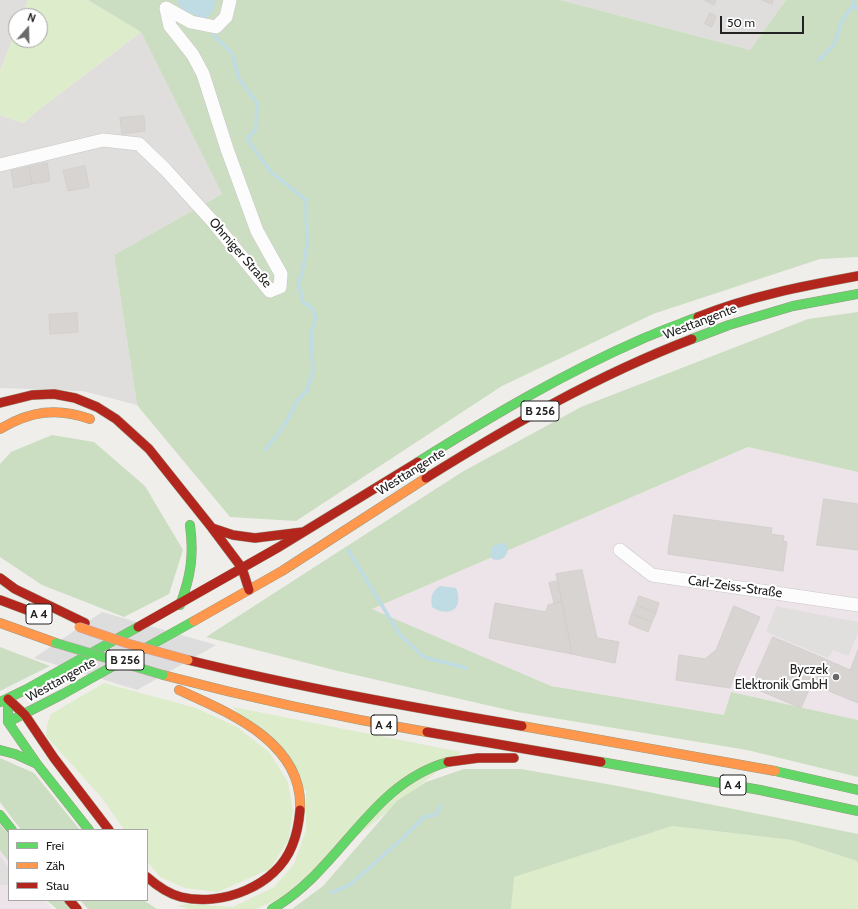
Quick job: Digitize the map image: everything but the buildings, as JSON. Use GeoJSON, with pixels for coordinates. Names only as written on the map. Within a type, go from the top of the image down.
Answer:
{"type":"FeatureCollection","features":[{"type":"Feature","properties":{"kind":"main road","name":"Westtangente"},"geometry":{"type":"LineString","coordinates":[[4,700],[180,605],[303,532],[471,428],[589,363],[705,313],[748,299],[790,288],[858,276]]}},
{"type":"Feature","properties":{"kind":"main road","name":"Westtangente"},"geometry":{"type":"LineString","coordinates":[[4,724],[51,702],[282,571],[448,464],[521,421],[596,381],[710,330],[793,305],[858,294]]}},
{"type":"Feature","properties":{"kind":"main road"},"geometry":{"type":"LineString","coordinates":[[0,403],[32,395],[54,394],[75,398],[97,407],[116,419],[149,449],[212,528],[242,568],[249,590]]}},
{"type":"Feature","properties":{"kind":"main road"},"geometry":{"type":"LineString","coordinates":[[0,429],[10,422],[27,415],[45,411],[64,412],[82,416],[99,423]]}},
{"type":"Feature","properties":{"kind":"main road"},"geometry":{"type":"LineString","coordinates":[[180,605],[188,586],[193,566],[193,545],[188,522],[200,536]]}},
{"type":"Feature","properties":{"kind":"main road"},"geometry":{"type":"LineString","coordinates":[[212,528],[233,535],[255,538],[303,532]]}},
{"type":"Feature","properties":{"kind":"main road"},"geometry":{"type":"LineString","coordinates":[[224,565],[231,575],[249,590]]}},
{"type":"Feature","properties":{"kind":"main road"},"geometry":{"type":"LineString","coordinates":[[0,578],[15,589],[82,625]]}},
{"type":"Feature","properties":{"kind":"main road","name":"A 4"},"geometry":{"type":"LineString","coordinates":[[0,600],[50,618]]}},
{"type":"Feature","properties":{"kind":"main road","name":"A 4"},"geometry":{"type":"LineString","coordinates":[[0,623],[159,677],[235,694],[332,715],[760,790],[858,811]]}},
{"type":"Feature","properties":{"kind":"main road","name":"A 4"},"geometry":{"type":"LineString","coordinates":[[64,623],[82,625],[126,643],[248,675],[361,698],[763,768],[858,790]]}},
{"type":"Feature","properties":{"kind":"main road"},"geometry":{"type":"LineString","coordinates":[[148,878],[170,893],[189,900],[208,902],[228,900],[247,894],[264,884],[283,865],[290,854],[298,835],[301,816],[300,796],[295,777],[285,759],[272,744],[255,730],[231,715],[159,677]]}},
{"type":"Feature","properties":{"kind":"main road"},"geometry":{"type":"LineString","coordinates":[[4,700],[24,715],[54,758],[108,829]]}},
{"type":"Feature","properties":{"kind":"main road"},"geometry":{"type":"LineString","coordinates":[[4,700],[4,724],[88,829]]}},
{"type":"Feature","properties":{"kind":"main road"},"geometry":{"type":"LineString","coordinates":[[0,750],[15,754],[37,764]]}},
{"type":"Feature","properties":{"kind":"main road"},"geometry":{"type":"LineString","coordinates":[[272,909],[286,902],[302,890],[382,802],[415,776],[433,767],[454,760],[477,757],[607,763]]}},
{"type":"Feature","properties":{"kind":"main road"},"geometry":{"type":"LineString","coordinates":[[0,815],[11,829]]}},
{"type":"Feature","properties":{"kind":"main road"},"geometry":{"type":"LineString","coordinates":[[70,901],[77,909]]}},
{"type":"Feature","properties":{"kind":"street","name":"Ohmiger Straße"},"geometry":{"type":"LineString","coordinates":[[167,4],[191,22],[216,27],[226,17],[230,0]]}},
{"type":"Feature","properties":{"kind":"street","name":"Ohmiger Straße"},"geometry":{"type":"LineString","coordinates":[[0,165],[103,140],[139,144],[165,169],[214,223],[270,291],[280,288],[281,274],[257,231],[227,149],[203,74],[193,55],[170,26],[167,4]]}},
{"type":"Feature","properties":{"kind":"street","name":"Carl-Zeiss-Straße"},"geometry":{"type":"LineString","coordinates":[[620,550],[652,575],[858,605]]}},
{"type":"Feature","properties":{"kind":"shaded area"},"geometry":{"type":"Polygon","coordinates":[[[0,0],[28,0],[25,8],[8,8],[9,48],[0,71],[0,0]]]}},
{"type":"Feature","properties":{"kind":"shaded area"},"geometry":{"type":"Polygon","coordinates":[[[560,0],[786,0],[750,50],[560,0]]]}},
{"type":"Feature","properties":{"kind":"shaded area"},"geometry":{"type":"Polygon","coordinates":[[[141,32],[222,194],[114,255],[137,405],[83,391],[0,388],[0,115],[23,123],[141,32]]]}},
{"type":"Feature","properties":{"kind":"shaded area"},"geometry":{"type":"Polygon","coordinates":[[[748,447],[858,472],[858,720],[731,692],[725,715],[551,686],[372,609],[748,447]]]}},
{"type":"Feature","properties":{"kind":"shaded area"},"geometry":{"type":"Polygon","coordinates":[[[776,606],[858,622],[858,633],[848,656],[833,650],[828,658],[766,632],[776,606]]]}},
{"type":"Feature","properties":{"kind":"shaded area"},"geometry":{"type":"Polygon","coordinates":[[[0,847],[8,856],[8,901],[46,901],[52,909],[0,909],[0,847]]]}},
{"type":"Feature","properties":{"kind":"shaded area"},"geometry":{"type":"Polygon","coordinates":[[[0,856],[8,867],[8,885],[0,885],[0,856]]]}},
{"type":"Feature","properties":{"kind":"green space"},"geometry":{"type":"Polygon","coordinates":[[[28,0],[88,0],[141,32],[23,123],[0,115],[0,71],[9,48],[48,48],[48,8],[25,8],[28,0]]]}},
{"type":"Feature","properties":{"kind":"green space"},"geometry":{"type":"Polygon","coordinates":[[[88,0],[560,0],[750,50],[786,0],[858,0],[858,257],[820,259],[653,314],[502,386],[296,521],[230,517],[137,405],[114,255],[222,194],[141,32],[88,0]]]}},
{"type":"Feature","properties":{"kind":"green space"},"geometry":{"type":"Polygon","coordinates":[[[858,312],[858,472],[748,447],[372,609],[551,686],[724,715],[731,692],[858,720],[858,777],[747,750],[517,712],[338,671],[206,637],[462,472],[581,407],[808,319],[858,312]]]}},
{"type":"Feature","properties":{"kind":"green space"},"geometry":{"type":"Polygon","coordinates":[[[52,435],[94,442],[145,486],[183,550],[169,594],[124,617],[42,585],[0,557],[0,464],[11,452],[52,435]]]}},
{"type":"Feature","properties":{"kind":"green space"},"geometry":{"type":"Polygon","coordinates":[[[0,647],[50,666],[0,691],[0,647]]]}},
{"type":"Feature","properties":{"kind":"green space"},"geometry":{"type":"Polygon","coordinates":[[[104,683],[196,708],[237,727],[269,752],[288,782],[293,812],[288,841],[270,869],[218,892],[185,888],[160,877],[148,862],[148,829],[123,829],[102,798],[46,736],[47,725],[51,714],[104,683]]]}},
{"type":"Feature","properties":{"kind":"green space"},"geometry":{"type":"Polygon","coordinates":[[[233,707],[461,752],[281,898],[256,909],[189,909],[177,906],[187,904],[233,907],[274,887],[294,864],[306,830],[306,791],[233,707]]]}},
{"type":"Feature","properties":{"kind":"green space"},"geometry":{"type":"Polygon","coordinates":[[[0,758],[34,773],[79,829],[20,829],[0,802],[0,758]]]}},
{"type":"Feature","properties":{"kind":"green space"},"geometry":{"type":"Polygon","coordinates":[[[464,769],[521,769],[618,786],[858,834],[858,866],[857,861],[792,840],[672,826],[514,877],[511,909],[292,909],[323,886],[397,801],[426,782],[464,769]]]}},
{"type":"Feature","properties":{"kind":"green space"},"geometry":{"type":"Polygon","coordinates":[[[0,824],[8,834],[8,861],[0,850],[0,824]]]}},
{"type":"Feature","properties":{"kind":"green space"},"geometry":{"type":"Polygon","coordinates":[[[672,826],[792,840],[857,861],[858,909],[511,909],[513,877],[672,826]]]}},
{"type":"Feature","properties":{"kind":"green space"},"geometry":{"type":"Polygon","coordinates":[[[47,901],[64,901],[72,909],[57,909],[47,901]]]}},
{"type":"Feature","properties":{"kind":"green space"},"geometry":{"type":"Polygon","coordinates":[[[81,901],[145,901],[157,909],[88,909],[81,901]]]}},
{"type":"Feature","properties":{"kind":"water"},"geometry":{"type":"Polygon","coordinates":[[[178,0],[215,0],[214,10],[205,20],[184,10],[178,4],[178,0]]]}},
{"type":"Feature","properties":{"kind":"water"},"geometry":{"type":"Polygon","coordinates":[[[504,543],[508,547],[507,554],[498,560],[492,559],[490,554],[492,547],[497,544],[504,543]]]}},
{"type":"Feature","properties":{"kind":"water"},"geometry":{"type":"Polygon","coordinates":[[[440,586],[456,588],[458,595],[457,606],[450,611],[445,612],[432,607],[432,595],[440,586]]]}},
{"type":"Feature","properties":{"kind":"pier"},"geometry":{"type":"Polygon","coordinates":[[[102,612],[216,645],[137,690],[34,658],[102,612]]]}},
{"type":"Feature","properties":{"kind":"waterway"},"geometry":{"type":"LineString","coordinates":[[853,0],[853,5],[858,10]]}},
{"type":"Feature","properties":{"kind":"waterway"},"geometry":{"type":"LineString","coordinates":[[819,60],[834,45],[841,22],[853,5]]}},
{"type":"Feature","properties":{"kind":"waterway"},"geometry":{"type":"LineString","coordinates":[[213,35],[232,53],[239,79],[257,103],[256,129],[247,139],[271,172],[306,200],[307,245],[302,274],[298,283],[303,302],[312,308],[316,317],[311,333],[313,371],[307,390],[297,401],[284,426],[265,450]]}},
{"type":"Feature","properties":{"kind":"waterway"},"geometry":{"type":"LineString","coordinates":[[348,550],[400,635],[424,657],[466,668]]}},
{"type":"Feature","properties":{"kind":"waterway"},"geometry":{"type":"LineString","coordinates":[[331,893],[351,884],[403,838],[424,817],[436,815],[441,806]]}},
{"type":"Feature","properties":{"kind":"traffic: fast"},"geometry":{"type":"LineString","coordinates":[[692,339],[729,325],[793,306],[858,294]]}},
{"type":"Feature","properties":{"kind":"traffic: fast"},"geometry":{"type":"LineString","coordinates":[[418,462],[500,412],[584,366],[642,339],[698,317]]}},
{"type":"Feature","properties":{"kind":"traffic: fast"},"geometry":{"type":"LineString","coordinates":[[180,605],[191,565],[192,546],[190,525]]}},
{"type":"Feature","properties":{"kind":"traffic: fast"},"geometry":{"type":"LineString","coordinates":[[8,722],[63,694],[194,621]]}},
{"type":"Feature","properties":{"kind":"traffic: fast"},"geometry":{"type":"LineString","coordinates":[[0,702],[25,690],[138,627]]}},
{"type":"Feature","properties":{"kind":"traffic: fast"},"geometry":{"type":"LineString","coordinates":[[56,643],[163,675]]}},
{"type":"Feature","properties":{"kind":"traffic: fast"},"geometry":{"type":"LineString","coordinates":[[8,699],[8,722],[37,764],[88,829]]}},
{"type":"Feature","properties":{"kind":"traffic: fast"},"geometry":{"type":"LineString","coordinates":[[0,750],[15,754],[37,764]]}},
{"type":"Feature","properties":{"kind":"traffic: fast"},"geometry":{"type":"LineString","coordinates":[[272,909],[296,893],[317,873],[356,829],[397,788],[421,773],[448,762]]}},
{"type":"Feature","properties":{"kind":"traffic: fast"},"geometry":{"type":"LineString","coordinates":[[601,762],[760,790],[858,811]]}},
{"type":"Feature","properties":{"kind":"traffic: fast"},"geometry":{"type":"LineString","coordinates":[[775,771],[858,790]]}},
{"type":"Feature","properties":{"kind":"traffic: fast"},"geometry":{"type":"LineString","coordinates":[[0,815],[11,829]]}},
{"type":"Feature","properties":{"kind":"traffic: slow"},"geometry":{"type":"LineString","coordinates":[[0,429],[22,418],[44,413],[66,413],[90,419]]}},
{"type":"Feature","properties":{"kind":"traffic: slow"},"geometry":{"type":"LineString","coordinates":[[194,621],[282,571],[426,478]]}},
{"type":"Feature","properties":{"kind":"traffic: slow"},"geometry":{"type":"LineString","coordinates":[[0,623],[56,643]]}},
{"type":"Feature","properties":{"kind":"traffic: slow"},"geometry":{"type":"LineString","coordinates":[[79,627],[126,643],[188,660]]}},
{"type":"Feature","properties":{"kind":"traffic: slow"},"geometry":{"type":"LineString","coordinates":[[163,675],[228,692],[360,720],[427,732]]}},
{"type":"Feature","properties":{"kind":"traffic: slow"},"geometry":{"type":"LineString","coordinates":[[179,690],[241,720],[277,749],[290,766],[298,787],[300,810]]}},
{"type":"Feature","properties":{"kind":"traffic: slow"},"geometry":{"type":"LineString","coordinates":[[522,726],[775,771]]}},
{"type":"Feature","properties":{"kind":"traffic: jam"},"geometry":{"type":"LineString","coordinates":[[698,317],[757,297],[858,276]]}},
{"type":"Feature","properties":{"kind":"traffic: jam"},"geometry":{"type":"LineString","coordinates":[[426,478],[490,439],[556,402],[623,368],[692,339]]}},
{"type":"Feature","properties":{"kind":"traffic: jam"},"geometry":{"type":"LineString","coordinates":[[0,403],[32,395],[54,394],[75,398],[97,407],[116,419],[149,449],[212,528],[242,568],[249,590]]}},
{"type":"Feature","properties":{"kind":"traffic: jam"},"geometry":{"type":"LineString","coordinates":[[138,627],[279,547],[418,462]]}},
{"type":"Feature","properties":{"kind":"traffic: jam"},"geometry":{"type":"LineString","coordinates":[[212,528],[233,535],[255,538],[303,532]]}},
{"type":"Feature","properties":{"kind":"traffic: jam"},"geometry":{"type":"LineString","coordinates":[[0,578],[15,589],[85,623]]}},
{"type":"Feature","properties":{"kind":"traffic: jam"},"geometry":{"type":"LineString","coordinates":[[0,600],[43,616]]}},
{"type":"Feature","properties":{"kind":"traffic: jam"},"geometry":{"type":"LineString","coordinates":[[188,660],[354,696],[522,726]]}},
{"type":"Feature","properties":{"kind":"traffic: jam"},"geometry":{"type":"LineString","coordinates":[[8,699],[25,715],[54,758],[108,829]]}},
{"type":"Feature","properties":{"kind":"traffic: jam"},"geometry":{"type":"LineString","coordinates":[[427,732],[601,762]]}},
{"type":"Feature","properties":{"kind":"traffic: jam"},"geometry":{"type":"LineString","coordinates":[[448,762],[478,758],[514,758]]}},
{"type":"Feature","properties":{"kind":"traffic: jam"},"geometry":{"type":"LineString","coordinates":[[148,878],[172,894],[181,897],[213,899],[230,896],[246,890],[261,882],[274,872],[284,860],[295,837],[300,810]]}},
{"type":"Feature","properties":{"kind":"traffic: jam"},"geometry":{"type":"LineString","coordinates":[[70,901],[77,909]]}},
{"type":"Feature","properties":{"kind":"place","name":"Byczek Elektronik GmbH"},"geometry":{"type":"Point","coordinates":[836,677]}}]}
